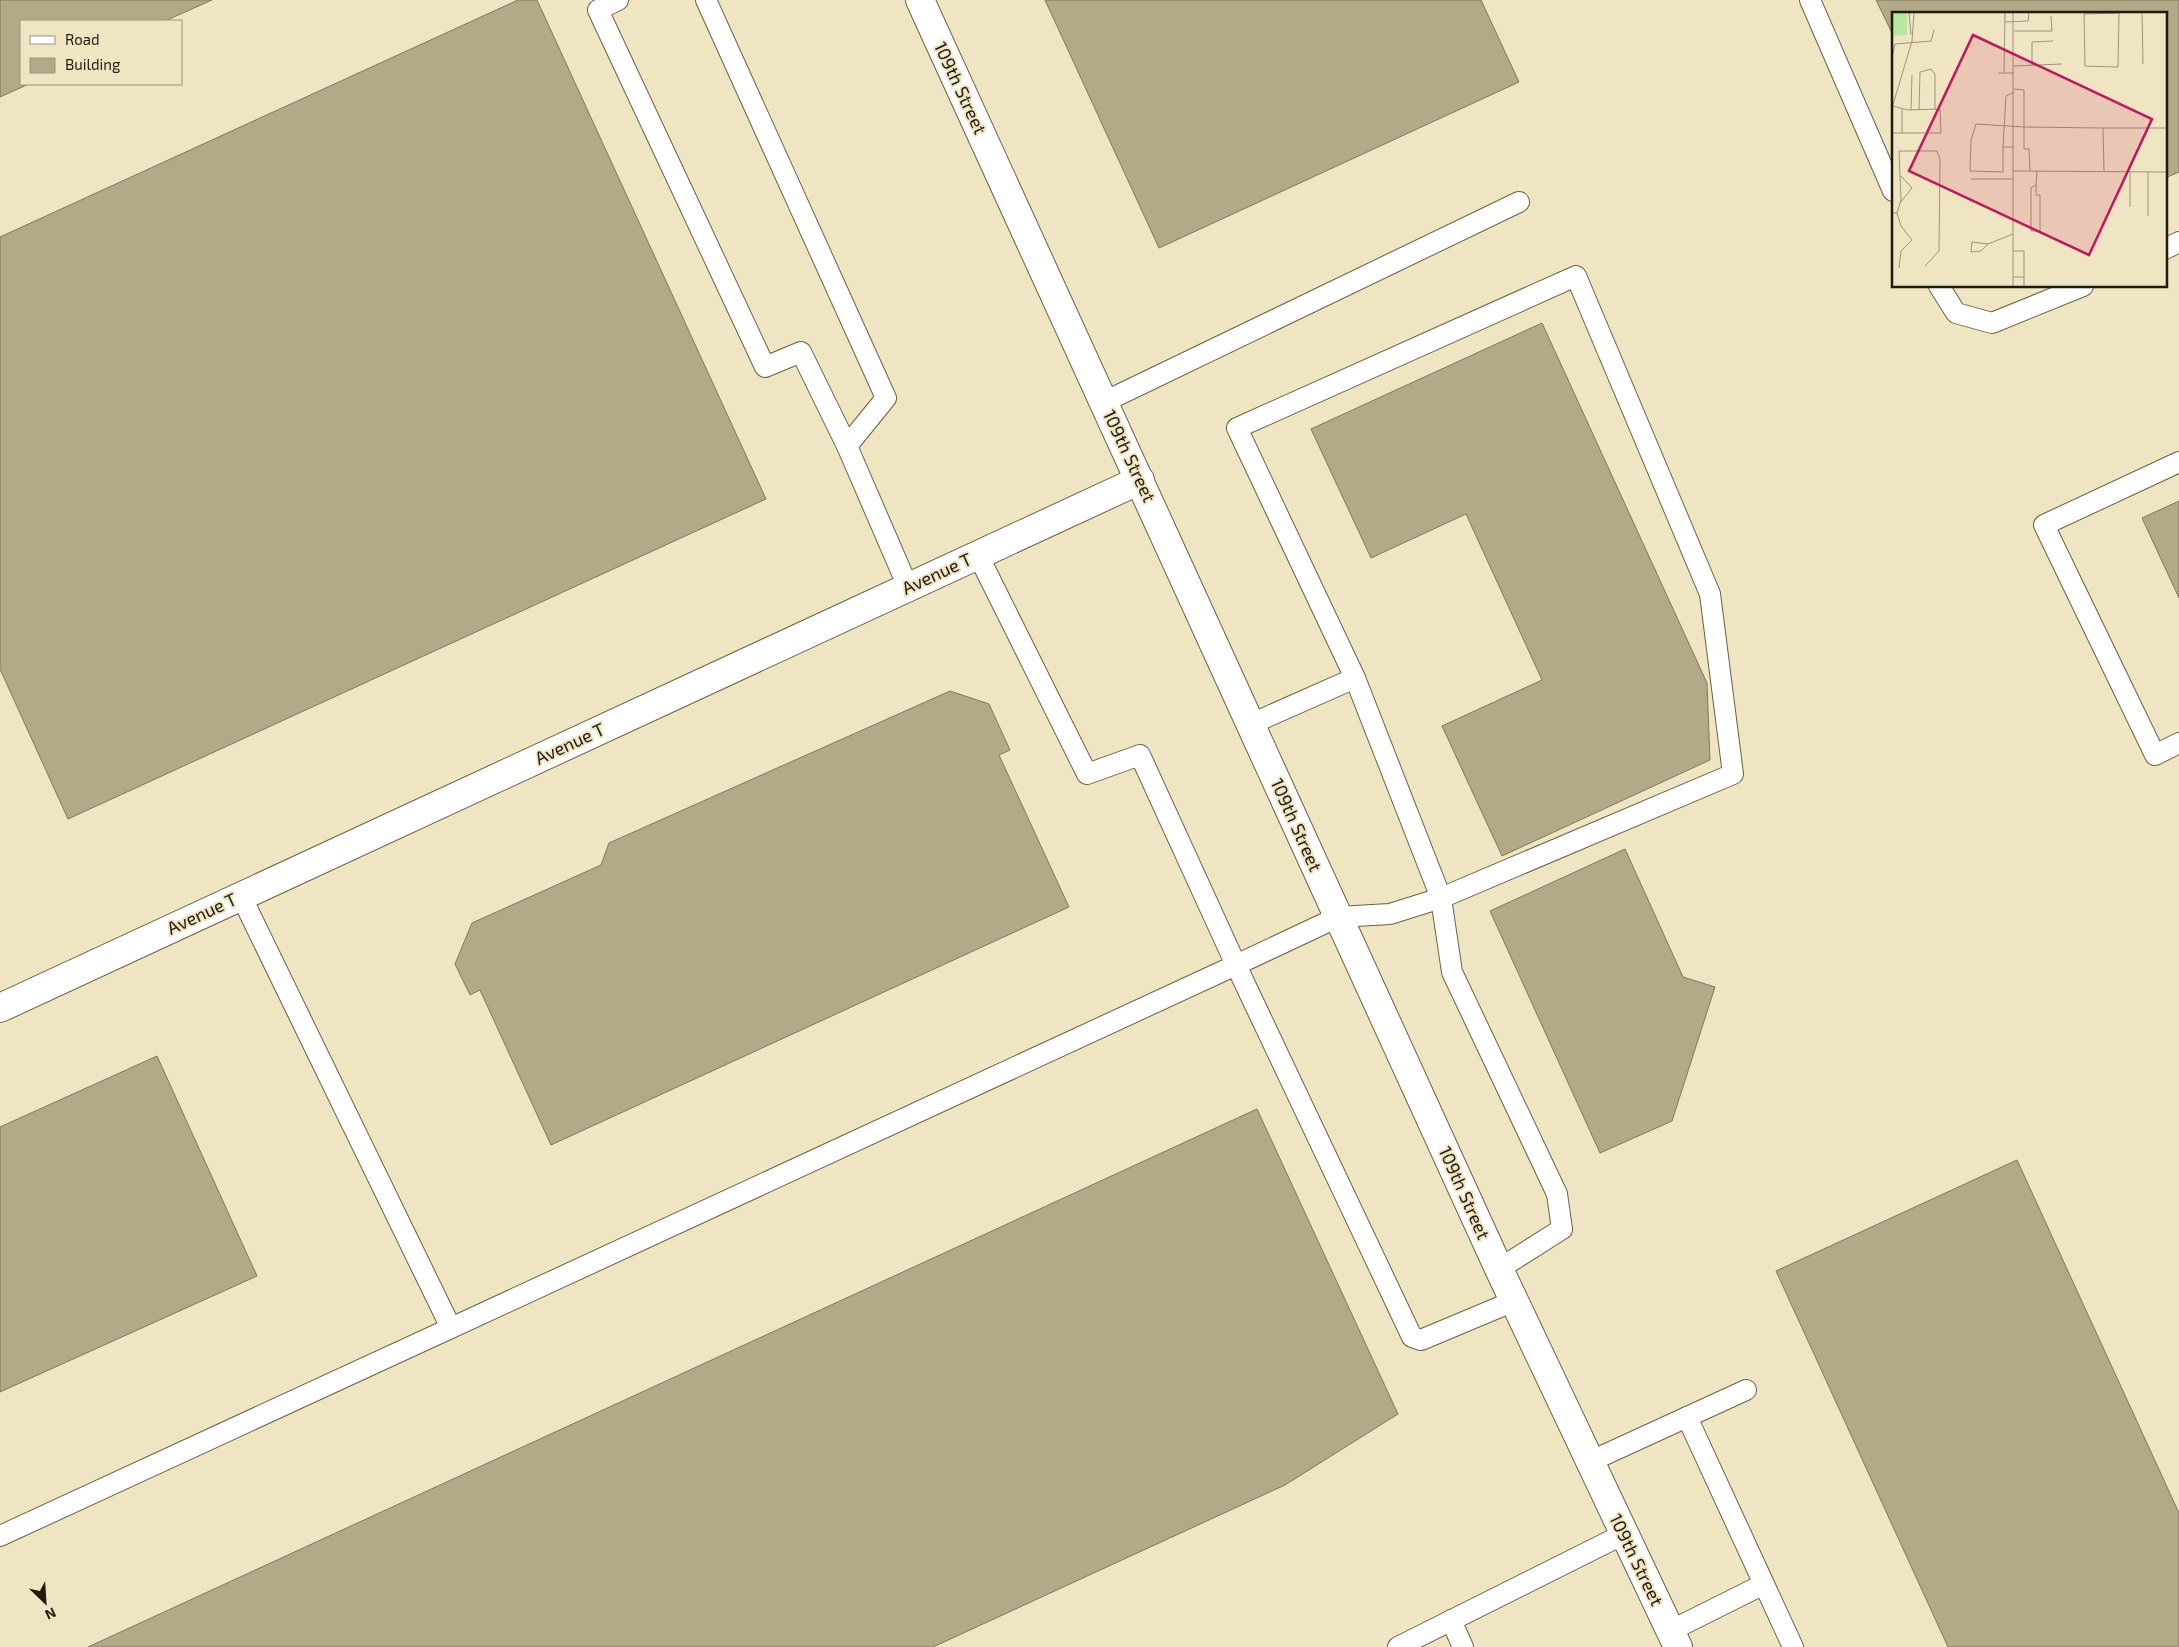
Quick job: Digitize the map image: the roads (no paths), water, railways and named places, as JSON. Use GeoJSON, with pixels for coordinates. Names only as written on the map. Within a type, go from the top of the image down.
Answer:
{"type":"FeatureCollection","features":[{"type":"Feature","properties":{"kind":"street","name":"109th Street"},"geometry":{"type":"LineString","coordinates":[[920,0],[1499,1269],[1674,1639]]}},
{"type":"Feature","properties":{"kind":"street","name":"Avenue T"},"geometry":{"type":"LineString","coordinates":[[0,1008],[1140,480]]}},
{"type":"Feature","properties":{"kind":"lane"},"geometry":{"type":"LineString","coordinates":[[618,0],[598,10],[765,367],[801,352],[847,446],[908,587]]}},
{"type":"Feature","properties":{"kind":"lane"},"geometry":{"type":"LineString","coordinates":[[706,0],[886,398],[847,446]]}},
{"type":"Feature","properties":{"kind":"lane"},"geometry":{"type":"LineString","coordinates":[[1810,0],[1892,189]]}},
{"type":"Feature","properties":{"kind":"lane"},"geometry":{"type":"LineString","coordinates":[[1104,402],[1519,202]]}},
{"type":"Feature","properties":{"kind":"lane"},"geometry":{"type":"LineString","coordinates":[[2166,248],[2179,242]]}},
{"type":"Feature","properties":{"kind":"lane"},"geometry":{"type":"LineString","coordinates":[[0,1536],[1338,917],[1390,914],[1441,898],[1733,774],[1710,594],[1576,276],[1237,428],[1355,678],[1441,898],[1452,972],[1557,1194],[1562,1228],[1499,1269]]}},
{"type":"Feature","properties":{"kind":"lane"},"geometry":{"type":"LineString","coordinates":[[1941,288],[1956,313],[1992,323],[2078,288]]}},
{"type":"Feature","properties":{"kind":"lane"},"geometry":{"type":"LineString","coordinates":[[2179,462],[2044,526],[2155,755],[2179,743]]}},
{"type":"Feature","properties":{"kind":"lane"},"geometry":{"type":"LineString","coordinates":[[978,555],[1087,774],[1140,755],[1236,965],[1412,1337],[1421,1340],[1514,1301]]}},
{"type":"Feature","properties":{"kind":"lane"},"geometry":{"type":"LineString","coordinates":[[1251,724],[1355,678]]}},
{"type":"Feature","properties":{"kind":"lane"},"geometry":{"type":"LineString","coordinates":[[241,896],[451,1328]]}},
{"type":"Feature","properties":{"kind":"lane"},"geometry":{"type":"LineString","coordinates":[[1589,1462],[1746,1390]]}},
{"type":"Feature","properties":{"kind":"lane"},"geometry":{"type":"LineString","coordinates":[[1687,1417],[1793,1647]]}},
{"type":"Feature","properties":{"kind":"lane"},"geometry":{"type":"LineString","coordinates":[[1398,1647],[1624,1534]]}},
{"type":"Feature","properties":{"kind":"lane"},"geometry":{"type":"LineString","coordinates":[[1674,1639],[1764,1584]]}},
{"type":"Feature","properties":{"kind":"lane"},"geometry":{"type":"LineString","coordinates":[[1451,1620],[1464,1647]]}}]}
